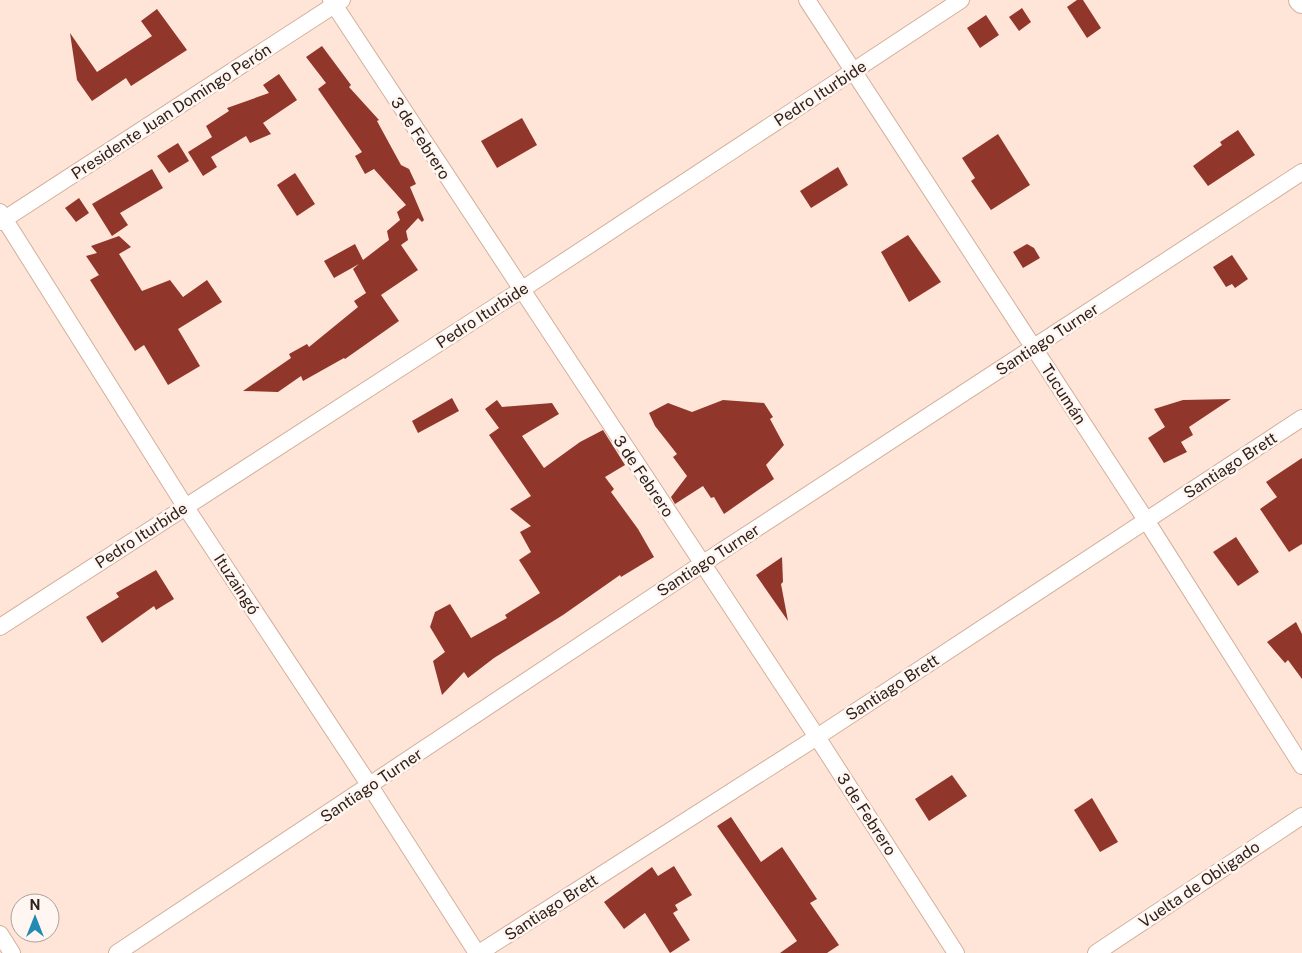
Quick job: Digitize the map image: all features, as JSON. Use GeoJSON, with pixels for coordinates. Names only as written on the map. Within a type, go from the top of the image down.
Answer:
{"type":"FeatureCollection","features":[{"type":"Feature","properties":{"kind":"street","name":"Tucumán"},"geometry":{"type":"LineString","coordinates":[[807,0],[1146,520],[1302,766]]}},
{"type":"Feature","properties":{"kind":"street","name":"Pedro Iturbide"},"geometry":{"type":"LineString","coordinates":[[0,627],[520,290],[961,0]]}},
{"type":"Feature","properties":{"kind":"street","name":"Presidente Juan Domingo Perón"},"geometry":{"type":"LineString","coordinates":[[1,218],[336,2]]}},
{"type":"Feature","properties":{"kind":"street","name":"3 de Febrero"},"geometry":{"type":"LineString","coordinates":[[336,2],[520,290],[817,737],[956,953]]}},
{"type":"Feature","properties":{"kind":"street","name":"Santiago Turner"},"geometry":{"type":"LineString","coordinates":[[117,953],[702,564],[1302,172]]}},
{"type":"Feature","properties":{"kind":"street","name":"Ituzaingó"},"geometry":{"type":"LineString","coordinates":[[1,218],[185,506],[478,953]]}},
{"type":"Feature","properties":{"kind":"street","name":"Santiago Brett"},"geometry":{"type":"LineString","coordinates":[[478,953],[817,737],[1302,418]]}},
{"type":"Feature","properties":{"kind":"street","name":"Vuelta de Obligado"},"geometry":{"type":"LineString","coordinates":[[1096,953],[1302,816]]}},
{"type":"Feature","properties":{"kind":"street"},"geometry":{"type":"LineString","coordinates":[[0,934],[12,953]]}},
{"type":"Feature","properties":{"kind":"building"},"geometry":{"type":"Polygon","coordinates":[[[1077,0],[1083,0],[1101,28],[1087,38],[1067,7],[1077,0]]]}},
{"type":"Feature","properties":{"kind":"building"},"geometry":{"type":"Polygon","coordinates":[[[1022,8],[1031,22],[1019,31],[1009,17],[1022,8]]]}},
{"type":"Feature","properties":{"kind":"building"},"geometry":{"type":"Polygon","coordinates":[[[157,9],[187,50],[131,86],[126,78],[92,101],[77,80],[70,33],[97,72],[152,36],[141,21],[157,9]]]}},
{"type":"Feature","properties":{"kind":"building"},"geometry":{"type":"Polygon","coordinates":[[[986,15],[999,35],[980,48],[967,28],[986,15]]]}},
{"type":"Feature","properties":{"kind":"building"},"geometry":{"type":"Polygon","coordinates":[[[322,46],[351,85],[349,87],[379,120],[377,121],[401,165],[409,169],[416,184],[410,187],[424,220],[422,222],[418,218],[406,231],[408,240],[401,245],[418,270],[381,295],[399,321],[345,359],[303,381],[301,376],[278,392],[243,391],[291,358],[289,354],[307,344],[309,347],[358,307],[354,301],[366,293],[353,269],[359,264],[334,278],[324,261],[355,244],[363,260],[389,240],[387,231],[400,220],[397,212],[406,205],[374,169],[365,174],[355,156],[362,152],[318,89],[326,83],[306,57],[322,46]]]}},
{"type":"Feature","properties":{"kind":"building"},"geometry":{"type":"Polygon","coordinates":[[[279,74],[297,100],[263,123],[271,134],[250,143],[246,136],[211,157],[217,167],[203,176],[188,152],[212,137],[206,126],[229,111],[227,108],[269,93],[263,85],[279,74]]]}},
{"type":"Feature","properties":{"kind":"building"},"geometry":{"type":"Polygon","coordinates":[[[522,118],[537,145],[497,168],[481,141],[522,118]]]}},
{"type":"Feature","properties":{"kind":"building"},"geometry":{"type":"Polygon","coordinates":[[[1238,130],[1255,155],[1208,186],[1193,166],[1222,145],[1220,142],[1238,130]]]}},
{"type":"Feature","properties":{"kind":"building"},"geometry":{"type":"Polygon","coordinates":[[[998,134],[1030,185],[991,210],[971,181],[975,178],[962,158],[998,134]]]}},
{"type":"Feature","properties":{"kind":"building"},"geometry":{"type":"Polygon","coordinates":[[[178,143],[189,161],[169,173],[157,156],[178,143]]]}},
{"type":"Feature","properties":{"kind":"building"},"geometry":{"type":"Polygon","coordinates":[[[838,167],[848,185],[811,208],[800,191],[838,167]]]}},
{"type":"Feature","properties":{"kind":"building"},"geometry":{"type":"Polygon","coordinates":[[[152,169],[163,188],[120,213],[128,225],[112,236],[92,204],[152,169]]]}},
{"type":"Feature","properties":{"kind":"building"},"geometry":{"type":"Polygon","coordinates":[[[295,173],[315,204],[297,216],[277,185],[295,173]]]}},
{"type":"Feature","properties":{"kind":"building"},"geometry":{"type":"Polygon","coordinates":[[[79,198],[89,213],[76,222],[65,208],[79,198]]]}},
{"type":"Feature","properties":{"kind":"building"},"geometry":{"type":"Polygon","coordinates":[[[908,235],[941,282],[909,302],[881,252],[908,235]]]}},
{"type":"Feature","properties":{"kind":"building"},"geometry":{"type":"Polygon","coordinates":[[[119,236],[131,247],[119,254],[142,291],[170,280],[183,297],[207,280],[222,302],[178,329],[200,366],[168,385],[144,345],[135,351],[90,280],[99,275],[86,256],[97,253],[91,246],[119,236]]]}},
{"type":"Feature","properties":{"kind":"building"},"geometry":{"type":"Polygon","coordinates":[[[1027,244],[1034,248],[1040,258],[1023,268],[1013,252],[1027,244]]]}},
{"type":"Feature","properties":{"kind":"building"},"geometry":{"type":"Polygon","coordinates":[[[1232,255],[1248,279],[1235,288],[1232,284],[1226,287],[1213,267],[1232,255]]]}},
{"type":"Feature","properties":{"kind":"building"},"geometry":{"type":"Polygon","coordinates":[[[452,398],[459,411],[418,433],[412,421],[452,398]]]}},
{"type":"Feature","properties":{"kind":"building"},"geometry":{"type":"Polygon","coordinates":[[[1231,399],[1189,427],[1193,435],[1181,442],[1187,452],[1164,463],[1148,438],[1165,427],[1154,409],[1183,400],[1231,399]]]}},
{"type":"Feature","properties":{"kind":"building"},"geometry":{"type":"Polygon","coordinates":[[[497,400],[502,407],[552,403],[559,414],[522,436],[544,468],[580,442],[603,430],[625,465],[605,477],[614,489],[611,492],[638,529],[654,557],[621,577],[620,575],[563,615],[494,658],[468,678],[464,672],[442,695],[433,661],[445,652],[430,627],[435,612],[450,604],[471,638],[507,618],[505,615],[540,593],[519,560],[531,552],[520,532],[531,526],[510,509],[531,496],[489,435],[499,428],[485,409],[497,400]]]}},
{"type":"Feature","properties":{"kind":"building"},"geometry":{"type":"Polygon","coordinates":[[[723,400],[764,403],[773,417],[770,419],[784,445],[766,465],[774,479],[724,514],[714,497],[711,498],[703,486],[675,504],[671,497],[687,476],[673,457],[677,454],[655,426],[649,413],[668,403],[692,412],[723,400]]]}},
{"type":"Feature","properties":{"kind":"building"},"geometry":{"type":"Polygon","coordinates":[[[1302,458],[1302,544],[1289,552],[1260,509],[1277,497],[1266,482],[1302,458]]]}},
{"type":"Feature","properties":{"kind":"building"},"geometry":{"type":"Polygon","coordinates":[[[1236,537],[1259,572],[1238,586],[1213,552],[1236,537]]]}},
{"type":"Feature","properties":{"kind":"building"},"geometry":{"type":"Polygon","coordinates":[[[782,557],[783,582],[781,584],[788,621],[756,575],[782,557]]]}},
{"type":"Feature","properties":{"kind":"building"},"geometry":{"type":"Polygon","coordinates":[[[156,570],[174,599],[156,610],[154,606],[102,643],[86,617],[119,597],[116,593],[156,570]]]}},
{"type":"Feature","properties":{"kind":"building"},"geometry":{"type":"Polygon","coordinates":[[[1296,622],[1302,634],[1302,679],[1288,660],[1285,663],[1267,642],[1296,622]]]}},
{"type":"Feature","properties":{"kind":"building"},"geometry":{"type":"Polygon","coordinates":[[[952,775],[967,796],[929,821],[915,799],[952,775]]]}},
{"type":"Feature","properties":{"kind":"building"},"geometry":{"type":"Polygon","coordinates":[[[1092,798],[1118,842],[1100,852],[1074,810],[1092,798]]]}},
{"type":"Feature","properties":{"kind":"building"},"geometry":{"type":"Polygon","coordinates":[[[731,817],[761,862],[782,847],[817,899],[810,903],[839,945],[827,953],[780,953],[797,941],[717,826],[731,817]]]}},
{"type":"Feature","properties":{"kind":"building"},"geometry":{"type":"Polygon","coordinates":[[[674,866],[692,895],[675,905],[678,910],[673,913],[690,940],[670,953],[645,913],[624,929],[604,902],[652,867],[658,876],[674,866]]]}}]}
